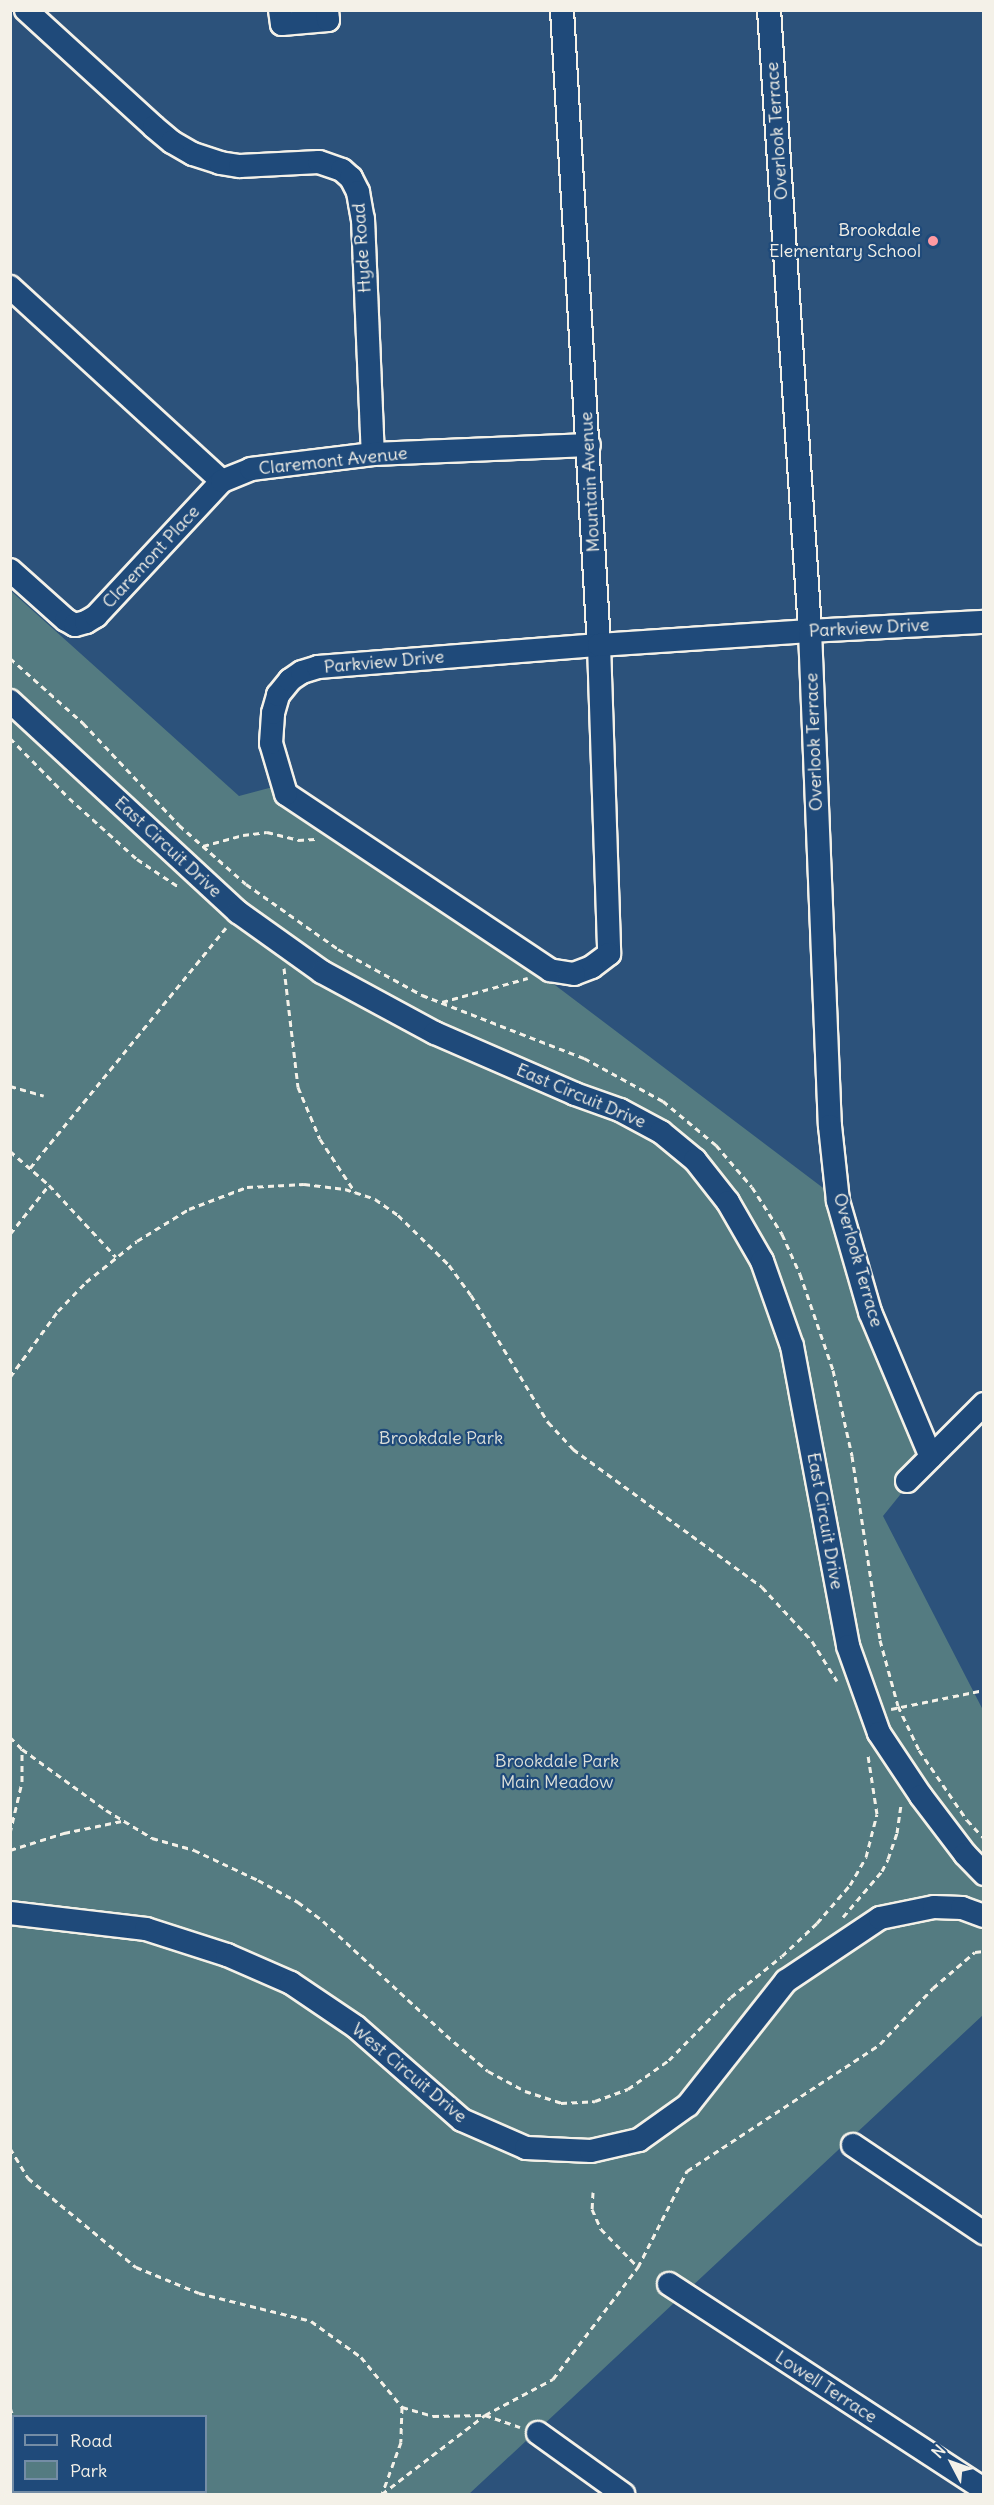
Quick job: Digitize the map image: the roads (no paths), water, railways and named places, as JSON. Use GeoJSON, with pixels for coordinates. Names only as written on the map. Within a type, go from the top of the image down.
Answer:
{"type":"FeatureCollection","features":[{"type":"Feature","properties":{"kind":"street","name":"Hyde Road"},"geometry":{"type":"LineString","coordinates":[[26,10],[154,127],[172,142],[193,154],[220,163],[240,166],[319,162],[342,170],[351,178],[358,192],[363,219],[373,454]]}},
{"type":"Feature","properties":{"kind":"street"},"geometry":{"type":"LineString","coordinates":[[280,10],[282,24],[328,20],[327,10]]}},
{"type":"Feature","properties":{"kind":"street","name":"Mountain Avenue"},"geometry":{"type":"LineString","coordinates":[[562,10],[599,645],[609,954]]}},
{"type":"Feature","properties":{"kind":"street","name":"Overlook Terrace"},"geometry":{"type":"LineString","coordinates":[[769,10],[810,631],[830,1114],[838,1201],[870,1312],[931,1457]]}},
{"type":"Feature","properties":{"kind":"street"},"geometry":{"type":"LineString","coordinates":[[10,286],[222,481]]}},
{"type":"Feature","properties":{"kind":"street","name":"Claremont Avenue"},"geometry":{"type":"LineString","coordinates":[[222,481],[251,469],[373,454],[589,445]]}},
{"type":"Feature","properties":{"kind":"street","name":"Claremont Place"},"geometry":{"type":"LineString","coordinates":[[10,570],[75,625],[86,622],[96,616],[222,481]]}},
{"type":"Feature","properties":{"kind":"street","name":"Parkview Drive"},"geometry":{"type":"LineString","coordinates":[[609,954],[592,967],[574,974],[550,970],[286,794],[271,743],[273,713],[278,695],[296,676],[318,667],[599,645],[984,622]]}},
{"type":"Feature","properties":{"kind":"street","name":"East Circuit Drive"},"geometry":{"type":"LineString","coordinates":[[10,701],[238,912],[341,983],[435,1033],[574,1094],[620,1110],[660,1132],[695,1160],[728,1202],[762,1261],[792,1346],[848,1646],[879,1733],[921,1796],[965,1854],[984,1874]]}},
{"type":"Feature","properties":{"kind":"street"},"geometry":{"type":"LineString","coordinates":[[907,1481],[984,1404]]}},
{"type":"Feature","properties":{"kind":"street","name":"West Circuit Drive"},"geometry":{"type":"LineString","coordinates":[[10,1913],[146,1929],[227,1954],[291,1983],[356,2027],[462,2120],[526,2148],[591,2151],[639,2140],[688,2104],[786,1981],[880,1918],[934,1907],[962,1908],[984,1916]]}},
{"type":"Feature","properties":{"kind":"street"},"geometry":{"type":"LineString","coordinates":[[853,2145],[984,2233]]}},
{"type":"Feature","properties":{"kind":"street","name":"Lowell Terrace"},"geometry":{"type":"LineString","coordinates":[[669,2284],[984,2489]]}},
{"type":"Feature","properties":{"kind":"street"},"geometry":{"type":"LineString","coordinates":[[538,2433],[623,2494]]}},
{"type":"Feature","properties":{"kind":"place","name":"Brookdale Elementary School"},"geometry":{"type":"Point","coordinates":[933,241]}},
{"type":"Feature","properties":{"kind":"park label","name":"Brookdale Park"},"geometry":{"type":"Point","coordinates":[441,1438]}},
{"type":"Feature","properties":{"kind":"park label","name":"Brookdale Park Main Meadow"},"geometry":{"type":"Point","coordinates":[557,1772]}}]}
